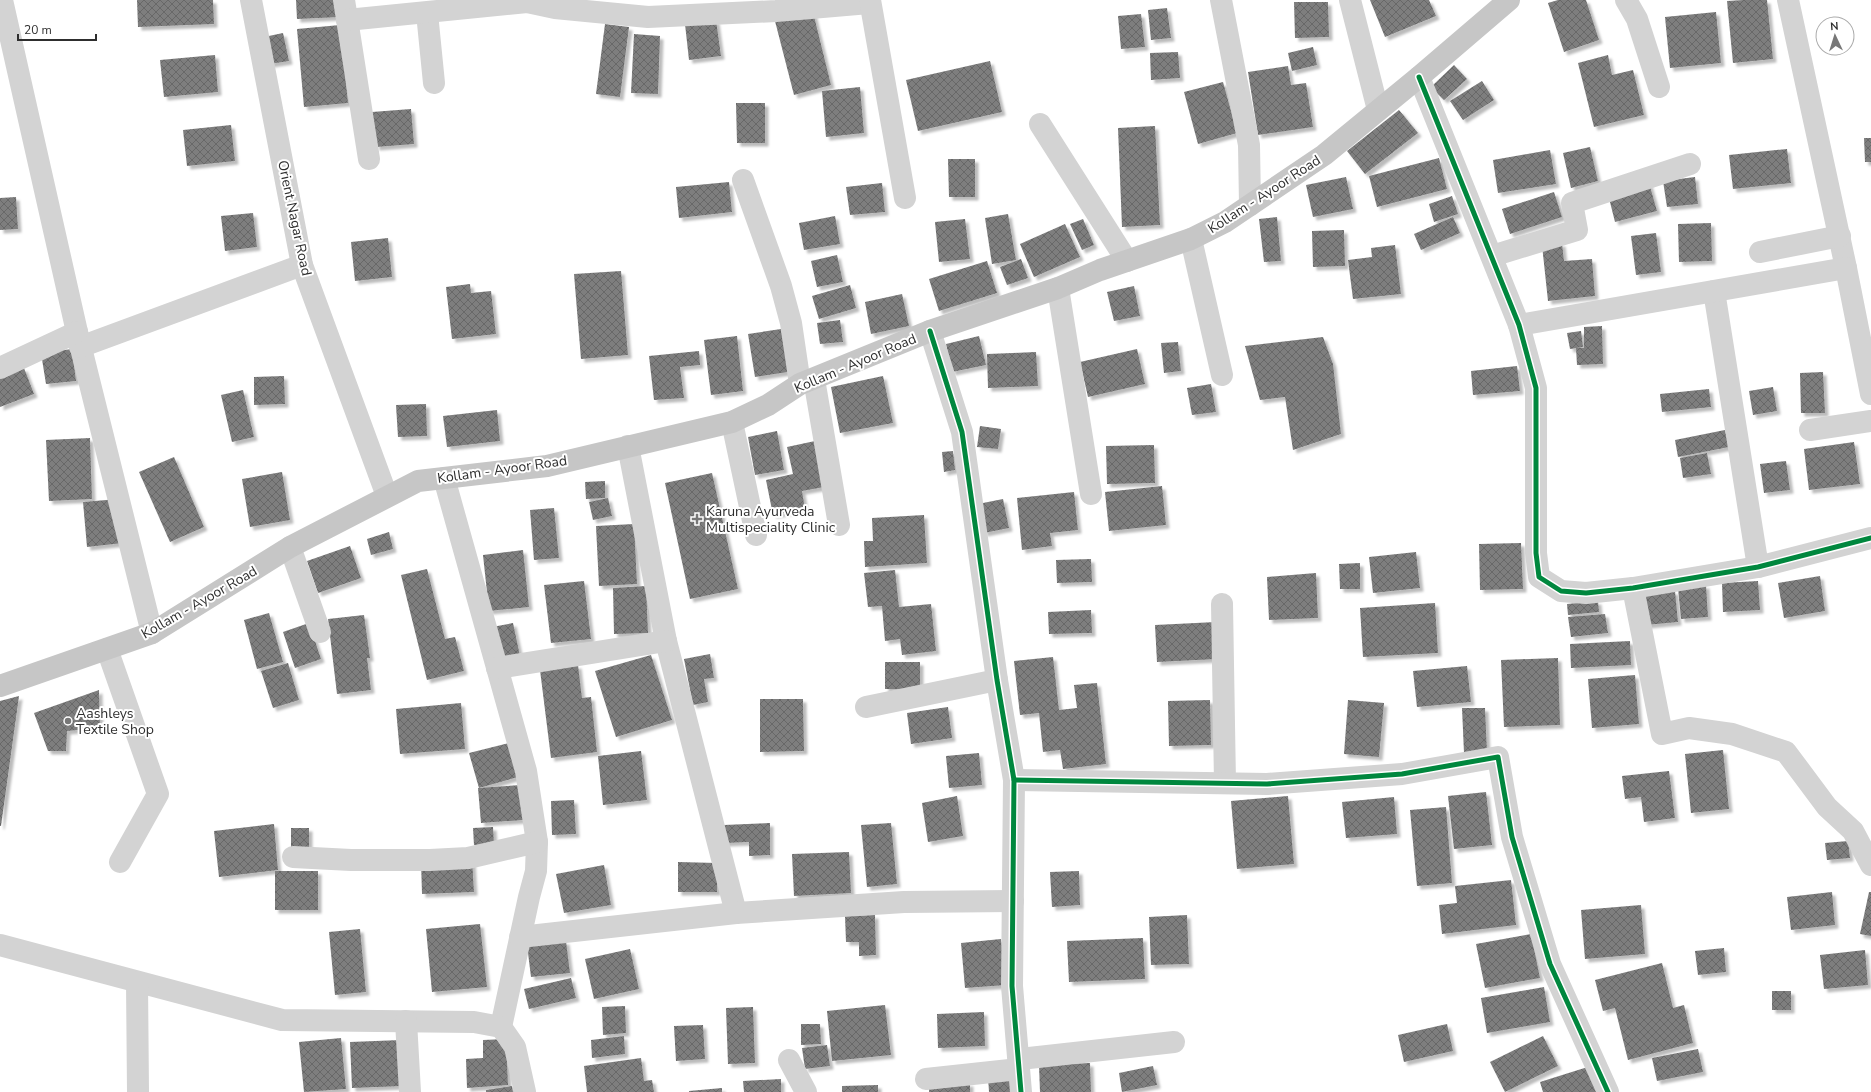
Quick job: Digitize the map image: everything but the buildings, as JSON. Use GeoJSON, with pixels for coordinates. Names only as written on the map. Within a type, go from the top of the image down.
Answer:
{"type":"FeatureCollection","features":[{"type":"Feature","properties":{"kind":"main road","name":"Kollam - Ayoor Road"},"geometry":{"type":"LineString","coordinates":[[0,686],[152,633],[290,547],[418,481],[547,466],[732,422],[768,406],[807,382],[930,331],[1058,288],[1127,261],[1191,239],[1224,222],[1324,155],[1419,77],[1509,0]]}},
{"type":"Feature","properties":{"kind":"street"},"geometry":{"type":"LineString","coordinates":[[2,0],[78,340],[152,633]]}},
{"type":"Feature","properties":{"kind":"street","name":"Orient Nagar Road"},"geometry":{"type":"LineString","coordinates":[[251,0],[302,265],[387,496]]}},
{"type":"Feature","properties":{"kind":"street"},"geometry":{"type":"LineString","coordinates":[[1221,0],[1249,145],[1250,204]]}},
{"type":"Feature","properties":{"kind":"street"},"geometry":{"type":"LineString","coordinates":[[1350,0],[1378,110]]}},
{"type":"Feature","properties":{"kind":"street"},"geometry":{"type":"LineString","coordinates":[[1626,0],[1637,19],[1659,87]]}},
{"type":"Feature","properties":{"kind":"street"},"geometry":{"type":"LineString","coordinates":[[1788,0],[1846,268],[1864,315],[1871,394]]}},
{"type":"Feature","properties":{"kind":"street"},"geometry":{"type":"LineString","coordinates":[[369,159],[346,10],[427,13],[526,1],[555,8],[648,17],[675,8],[776,11],[870,2],[905,198]]}},
{"type":"Feature","properties":{"kind":"street"},"geometry":{"type":"LineString","coordinates":[[427,13],[434,83]]}},
{"type":"Feature","properties":{"kind":"street"},"geometry":{"type":"LineString","coordinates":[[1419,77],[1519,325],[1536,388],[1536,553],[1539,577],[1561,591],[1586,593],[1633,588],[1758,567],[1871,538]]}},
{"type":"Feature","properties":{"kind":"street"},"geometry":{"type":"LineString","coordinates":[[1040,124],[1127,261]]}},
{"type":"Feature","properties":{"kind":"street"},"geometry":{"type":"LineString","coordinates":[[1492,256],[1577,230],[1572,203],[1690,164]]}},
{"type":"Feature","properties":{"kind":"street"},"geometry":{"type":"LineString","coordinates":[[743,180],[781,286],[807,382],[839,525]]}},
{"type":"Feature","properties":{"kind":"street"},"geometry":{"type":"LineString","coordinates":[[1760,252],[1840,236]]}},
{"type":"Feature","properties":{"kind":"street"},"geometry":{"type":"LineString","coordinates":[[1191,239],[1222,375]]}},
{"type":"Feature","properties":{"kind":"street"},"geometry":{"type":"LineString","coordinates":[[0,368],[78,340],[302,265]]}},
{"type":"Feature","properties":{"kind":"street"},"geometry":{"type":"LineString","coordinates":[[1519,325],[1846,268]]}},
{"type":"Feature","properties":{"kind":"street"},"geometry":{"type":"LineString","coordinates":[[1058,288],[1091,494]]}},
{"type":"Feature","properties":{"kind":"street"},"geometry":{"type":"LineString","coordinates":[[1714,292],[1758,567]]}},
{"type":"Feature","properties":{"kind":"street"},"geometry":{"type":"LineString","coordinates":[[930,331],[962,432],[997,680],[1014,780],[1012,986],[1021,1092]]}},
{"type":"Feature","properties":{"kind":"street"},"geometry":{"type":"LineString","coordinates":[[1810,430],[1871,420]]}},
{"type":"Feature","properties":{"kind":"street"},"geometry":{"type":"LineString","coordinates":[[732,422],[756,535]]}},
{"type":"Feature","properties":{"kind":"street"},"geometry":{"type":"LineString","coordinates":[[628,446],[666,641],[736,913]]}},
{"type":"Feature","properties":{"kind":"street"},"geometry":{"type":"LineString","coordinates":[[444,478],[526,771],[537,842],[536,871],[500,1027]]}},
{"type":"Feature","properties":{"kind":"street"},"geometry":{"type":"LineString","coordinates":[[290,547],[320,632]]}},
{"type":"Feature","properties":{"kind":"street"},"geometry":{"type":"LineString","coordinates":[[1633,588],[1662,734],[1689,728],[1732,734],[1786,752],[1827,808],[1853,831],[1871,865]]}},
{"type":"Feature","properties":{"kind":"street"},"geometry":{"type":"LineString","coordinates":[[1222,604],[1225,783]]}},
{"type":"Feature","properties":{"kind":"street"},"geometry":{"type":"LineString","coordinates":[[497,668],[666,641]]}},
{"type":"Feature","properties":{"kind":"street"},"geometry":{"type":"LineString","coordinates":[[107,649],[158,794],[120,862]]}},
{"type":"Feature","properties":{"kind":"street"},"geometry":{"type":"LineString","coordinates":[[866,707],[997,680]]}},
{"type":"Feature","properties":{"kind":"street"},"geometry":{"type":"LineString","coordinates":[[1014,780],[1267,784],[1402,774],[1441,769],[1498,757],[1512,837],[1550,964],[1608,1092]]}},
{"type":"Feature","properties":{"kind":"street"},"geometry":{"type":"LineString","coordinates":[[293,857],[351,860],[430,860],[468,858],[537,842]]}},
{"type":"Feature","properties":{"kind":"street"},"geometry":{"type":"LineString","coordinates":[[520,937],[736,913],[904,902],[1013,901]]}},
{"type":"Feature","properties":{"kind":"street"},"geometry":{"type":"LineString","coordinates":[[0,945],[282,1020],[474,1022],[500,1027],[515,1047],[525,1092]]}},
{"type":"Feature","properties":{"kind":"street"},"geometry":{"type":"LineString","coordinates":[[137,982],[138,1092]]}},
{"type":"Feature","properties":{"kind":"street"},"geometry":{"type":"LineString","coordinates":[[406,1021],[410,1092]]}},
{"type":"Feature","properties":{"kind":"street"},"geometry":{"type":"LineString","coordinates":[[926,1079],[1174,1042]]}},
{"type":"Feature","properties":{"kind":"street"},"geometry":{"type":"LineString","coordinates":[[790,1060],[806,1092]]}},
{"type":"Feature","properties":{"kind":"cycle path"},"geometry":{"type":"LineString","coordinates":[[1419,77],[1519,325],[1536,388],[1536,553],[1539,577],[1561,591],[1586,593],[1633,588],[1758,567],[1871,538]]}},
{"type":"Feature","properties":{"kind":"cycle path"},"geometry":{"type":"LineString","coordinates":[[930,331],[962,432],[997,680],[1014,780],[1012,986],[1021,1092]]}},
{"type":"Feature","properties":{"kind":"cycle path"},"geometry":{"type":"LineString","coordinates":[[1014,780],[1267,784],[1402,774],[1498,757],[1512,837],[1550,964],[1608,1092]]}},
{"type":"Feature","properties":{"kind":"place","name":"Karuna Ayurveda Multispeciality Clinic"},"geometry":{"type":"Point","coordinates":[697,519]}},
{"type":"Feature","properties":{"kind":"place","name":"Aashleys Textile Shop"},"geometry":{"type":"Point","coordinates":[68,721]}}]}
